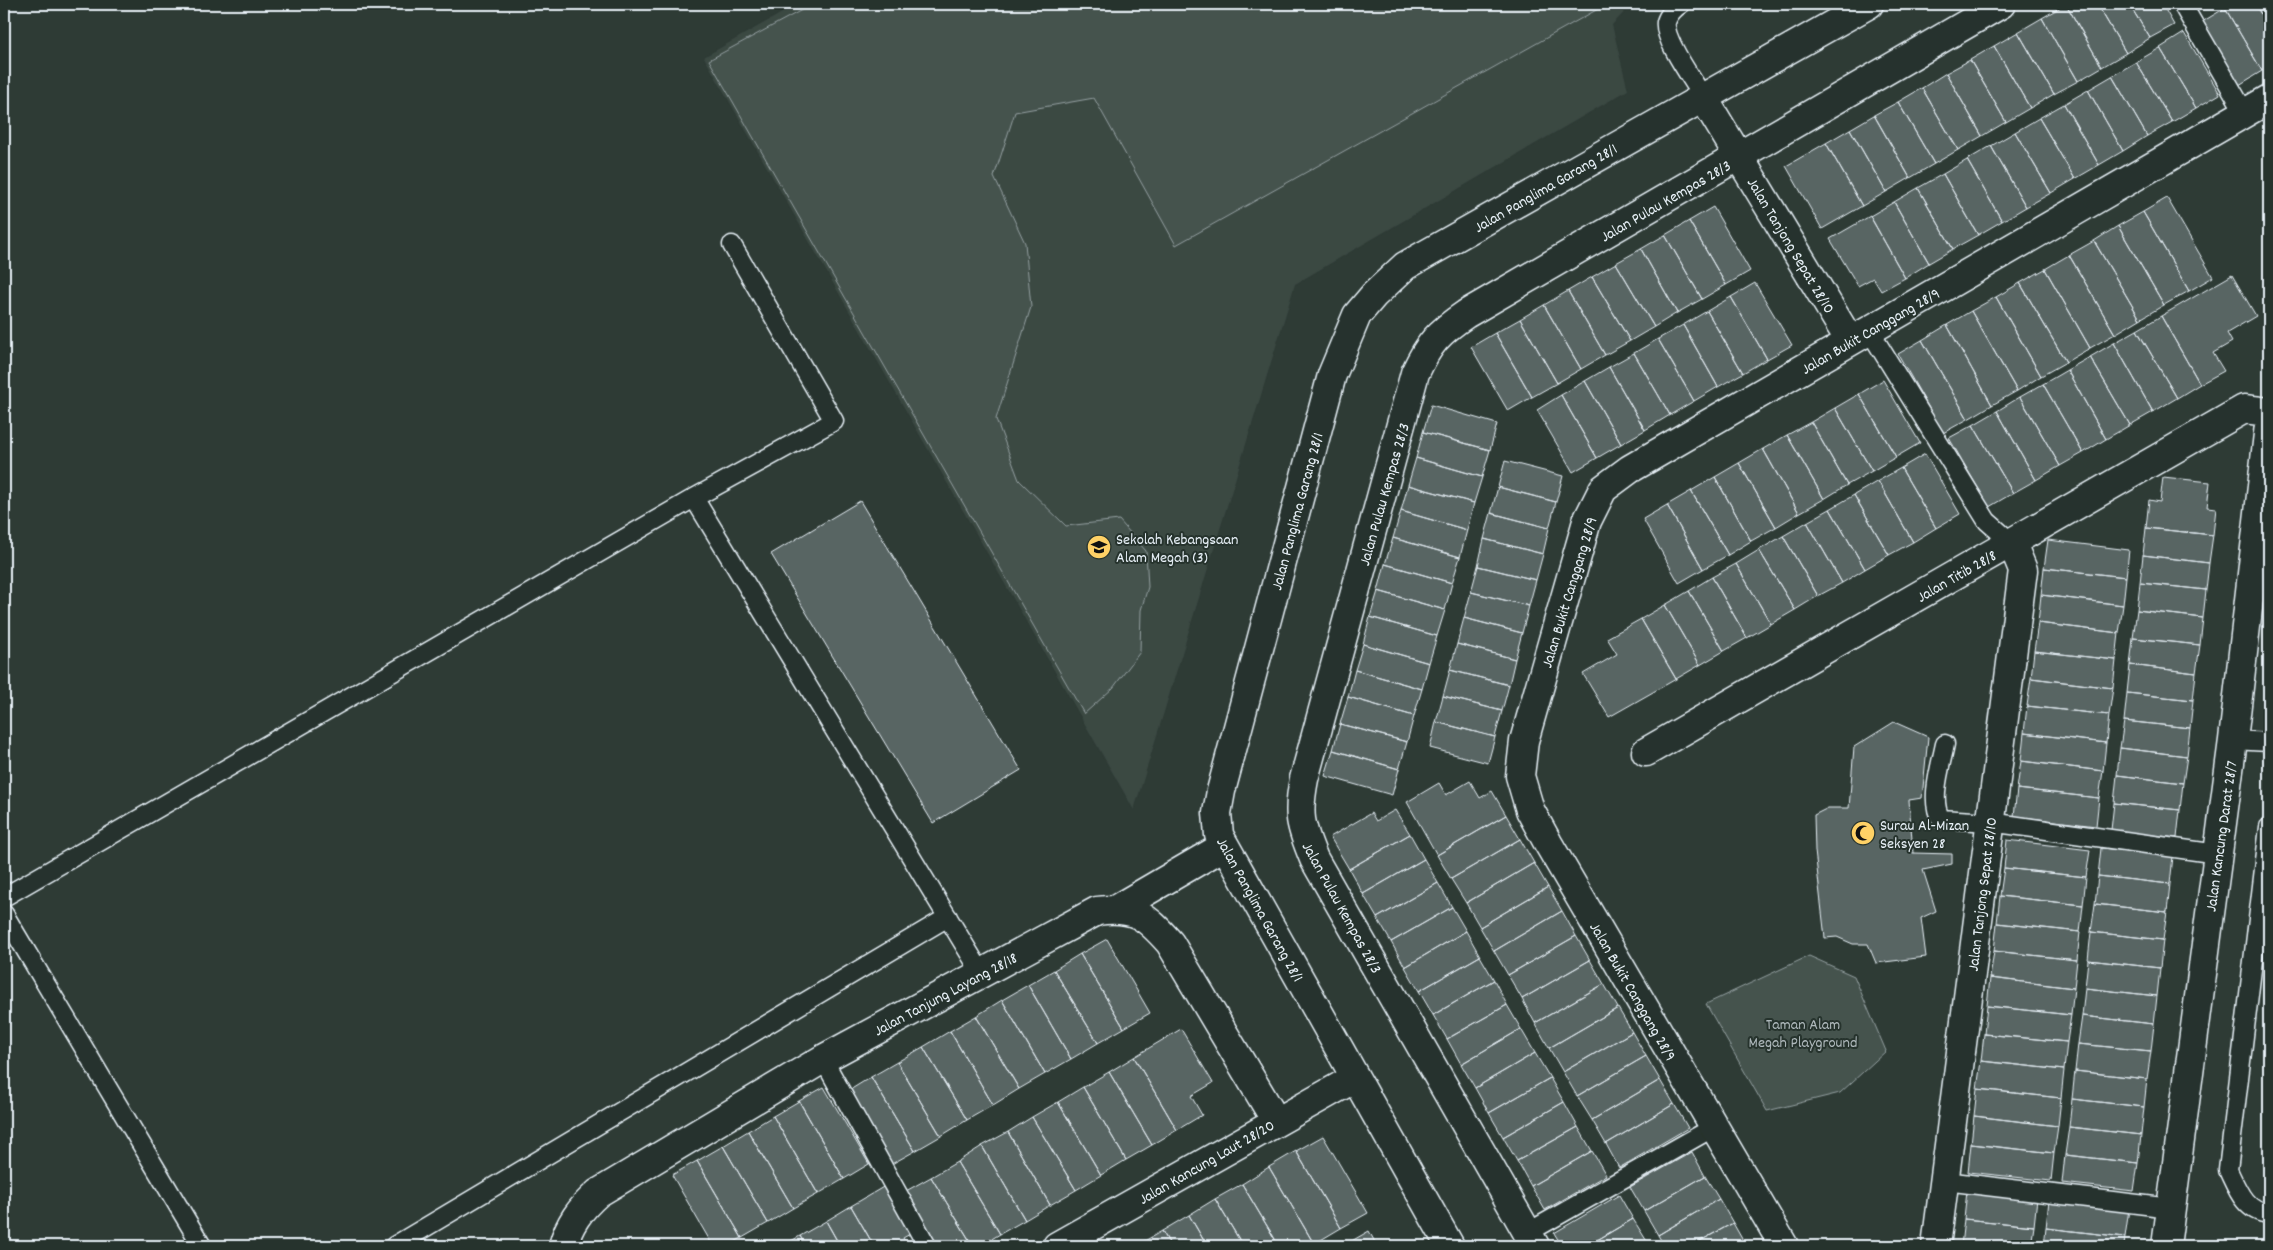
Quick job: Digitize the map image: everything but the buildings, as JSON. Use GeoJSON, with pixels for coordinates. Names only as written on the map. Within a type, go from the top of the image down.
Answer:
{"type":"FeatureCollection","features":[{"type":"Feature","properties":{"kind":"street","name":"Jalan Panglima Garang 28/1"},"geometry":{"type":"LineString","coordinates":[[1450,1246],[1219,835],[1217,813],[1221,791],[1332,376],[1357,315],[1374,295],[1405,266],[1869,4]]}},
{"type":"Feature","properties":{"kind":"street","name":"Jalan Pulau Kempas 28/3"},"geometry":{"type":"LineString","coordinates":[[1531,1240],[1314,859],[1302,832],[1299,805],[1302,788],[1415,373],[1426,349],[1443,329],[1466,314],[2001,4]]}},
{"type":"Feature","properties":{"kind":"street","name":"Jalan Tanjong Sepat 28/10"},"geometry":{"type":"LineString","coordinates":[[1703,97],[1739,157],[1859,336]]}},
{"type":"Feature","properties":{"kind":"street","name":"Jalan Bukit Canggang 28/9"},"geometry":{"type":"LineString","coordinates":[[1784,1246],[1530,810],[1520,776],[1524,741],[1584,530],[1603,489],[1630,469],[2269,99]]}},
{"type":"Feature","properties":{"kind":"street","name":"Jalan Titib 28/8"},"geometry":{"type":"LineString","coordinates":[[1646,752],[2244,409],[2269,412]]}},
{"type":"Feature","properties":{"kind":"street","name":"Jalan Kancung Darat 28/7"},"geometry":{"type":"LineString","coordinates":[[2166,1246],[2233,740],[2269,425]]}},
{"type":"Feature","properties":{"kind":"street","name":"Jalan Tanjong Sepat 28/10"},"geometry":{"type":"LineString","coordinates":[[1936,1246],[2023,570],[2012,543]]}},
{"type":"Feature","properties":{"kind":"street"},"geometry":{"type":"LineString","coordinates":[[1116,908],[1224,846]]}},
{"type":"Feature","properties":{"kind":"street"},"geometry":{"type":"LineString","coordinates":[[1116,908],[1133,911],[1151,922],[1170,943],[1276,1121]]}},
{"type":"Feature","properties":{"kind":"street","name":"Jalan Tanjung Layang 28/18"},"geometry":{"type":"LineString","coordinates":[[563,1246],[567,1231],[574,1219],[583,1206],[598,1194],[823,1059],[1097,911],[1116,908]]}},
{"type":"Feature","properties":{"kind":"street","name":"Jalan Kancung Laut 28/20"},"geometry":{"type":"LineString","coordinates":[[1057,1246],[1355,1078]]}},
{"type":"Feature","properties":{"kind":"lane"},"geometry":{"type":"LineString","coordinates":[[1681,4],[1675,7],[1666,22],[1668,38],[1703,97]]}},
{"type":"Feature","properties":{"kind":"lane"},"geometry":{"type":"LineString","coordinates":[[2182,4],[2245,113]]}},
{"type":"Feature","properties":{"kind":"lane"},"geometry":{"type":"LineString","coordinates":[[4,897],[694,498],[834,421],[732,245]]}},
{"type":"Feature","properties":{"kind":"lane"},"geometry":{"type":"LineString","coordinates":[[1859,336],[1987,521],[2012,543]]}},
{"type":"Feature","properties":{"kind":"lane"},"geometry":{"type":"LineString","coordinates":[[694,498],[982,974]]}},
{"type":"Feature","properties":{"kind":"lane"},"geometry":{"type":"LineString","coordinates":[[2233,740],[2269,742]]}},
{"type":"Feature","properties":{"kind":"lane"},"geometry":{"type":"LineString","coordinates":[[1945,744],[1935,800],[1936,811],[1941,819],[1990,822],[2218,854]]}},
{"type":"Feature","properties":{"kind":"lane"},"geometry":{"type":"LineString","coordinates":[[2269,827],[2228,1170],[2244,1202],[2261,1214],[2269,1214]]}},
{"type":"Feature","properties":{"kind":"lane"},"geometry":{"type":"LineString","coordinates":[[4,914],[202,1246]]}},
{"type":"Feature","properties":{"kind":"lane"},"geometry":{"type":"LineString","coordinates":[[394,1246],[948,917]]}},
{"type":"Feature","properties":{"kind":"lane"},"geometry":{"type":"LineString","coordinates":[[823,1059],[927,1246]]}},
{"type":"Feature","properties":{"kind":"lane"},"geometry":{"type":"LineString","coordinates":[[1531,1240],[1714,1127]]}},
{"type":"Feature","properties":{"kind":"lane"},"geometry":{"type":"LineString","coordinates":[[1945,1181],[2171,1208]]}},
{"type":"Feature","properties":{"kind":"shaded area","name":"Sekolah Kebangsaan Alam Megah (3)"},"geometry":{"type":"Polygon","coordinates":[[[798,4],[1632,4],[1612,25],[1628,90],[1295,284],[1134,810],[704,57],[798,4]]]}},
{"type":"Feature","properties":{"kind":"green space"},"geometry":{"type":"Polygon","coordinates":[[[813,4],[1607,4],[1176,245],[1094,98],[1015,112],[994,177],[1025,243],[1031,307],[996,419],[1019,480],[1066,526],[1119,520],[1146,551],[1148,587],[1141,610],[1140,652],[1113,688],[1084,714],[709,60],[813,4]]]}},
{"type":"Feature","properties":{"kind":"green space","name":"Taman Alam Megah Playground"},"geometry":{"type":"Polygon","coordinates":[[[1809,956],[1854,976],[1886,1051],[1840,1093],[1767,1111],[1706,1004],[1809,956]]]}},
{"type":"Feature","properties":{"kind":"place","name":"Sekolah Kebangsaan Alam Megah (3)"},"geometry":{"type":"Point","coordinates":[1099,547]}},
{"type":"Feature","properties":{"kind":"place","name":"Surau Al-Mizan Seksyen 28"},"geometry":{"type":"Point","coordinates":[1863,833]}}]}
